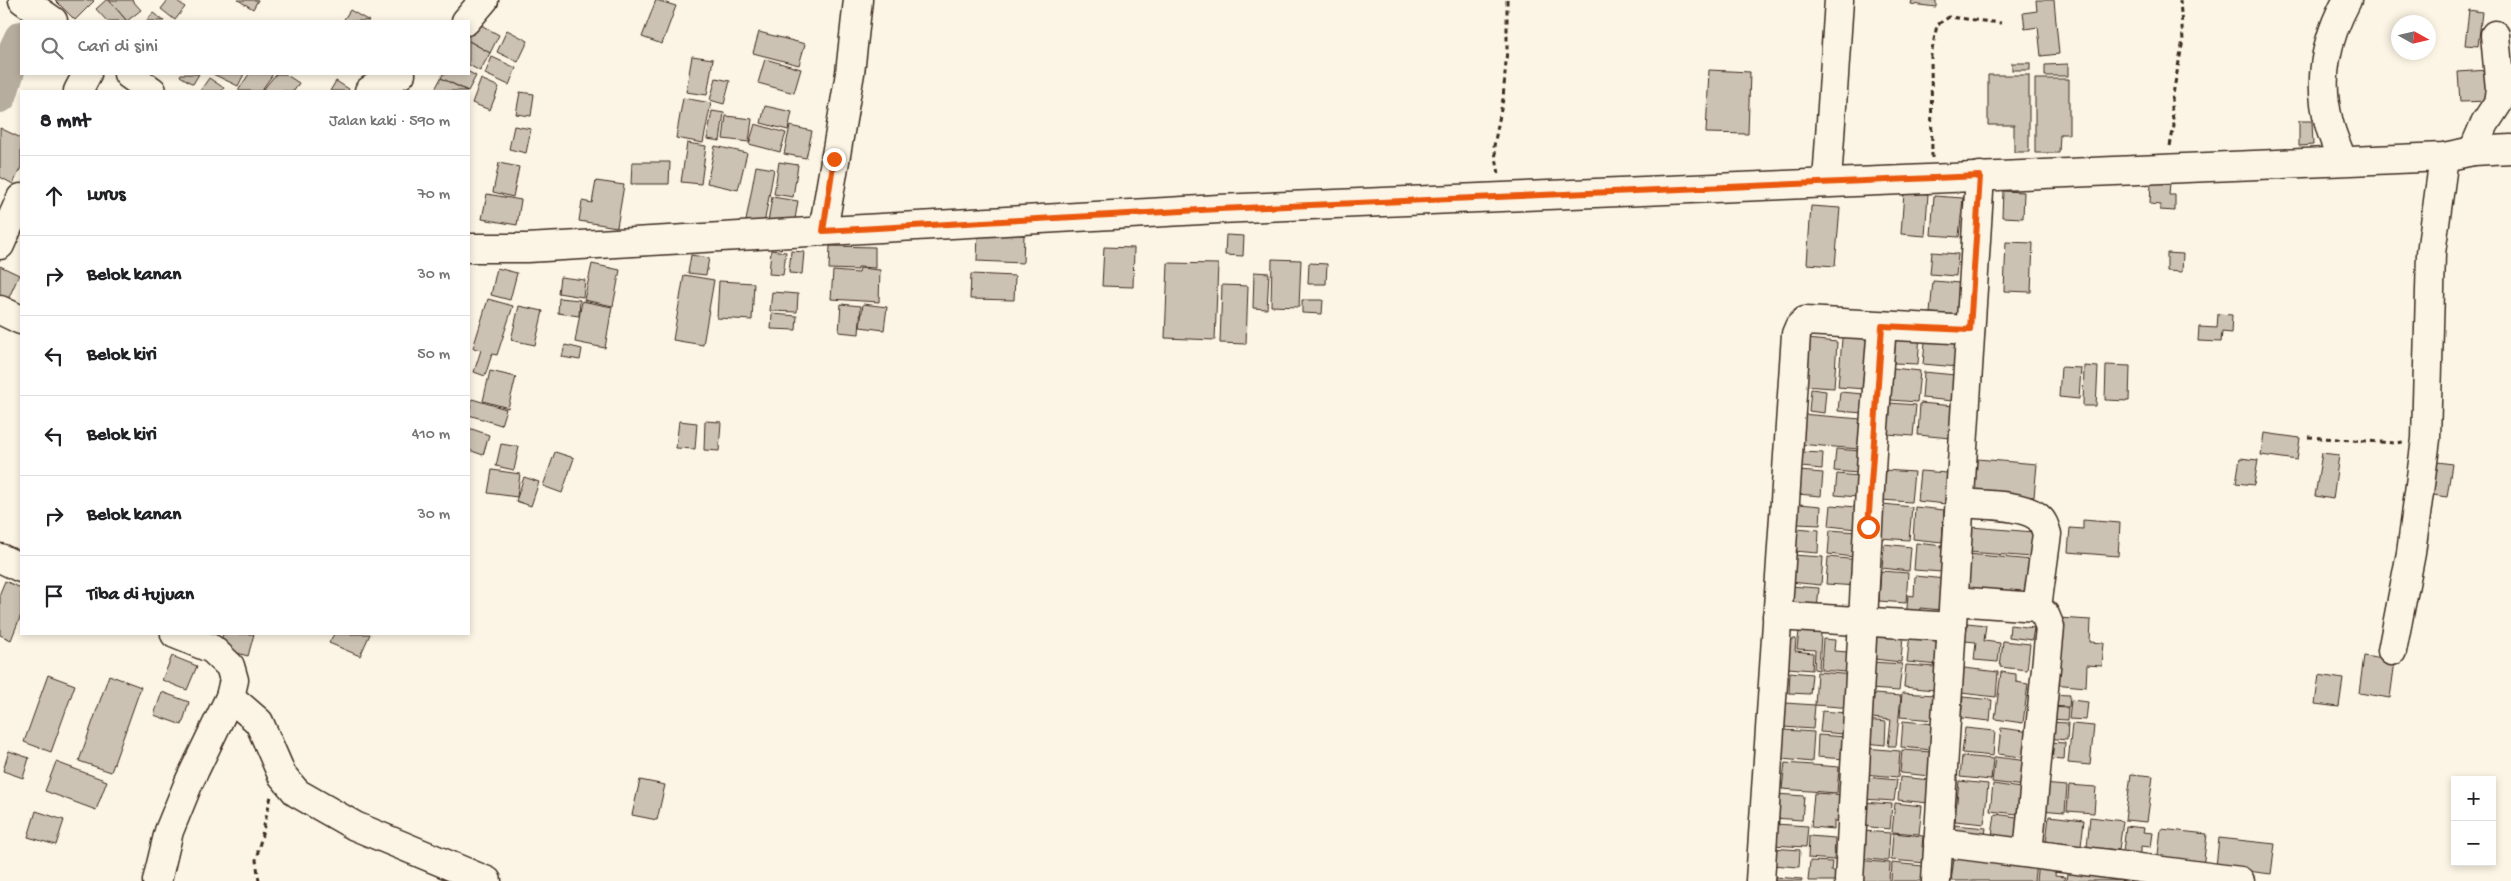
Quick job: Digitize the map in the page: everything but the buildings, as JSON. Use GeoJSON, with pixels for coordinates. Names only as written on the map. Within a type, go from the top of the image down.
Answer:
{"type":"FeatureCollection","features":[{"type":"Feature","properties":{"kind":"street"},"geometry":{"type":"LineString","coordinates":[[23,0],[51,20]]}},
{"type":"Feature","properties":{"kind":"street"},"geometry":{"type":"LineString","coordinates":[[467,20],[484,0]]}},
{"type":"Feature","properties":{"kind":"street"},"geometry":{"type":"LineString","coordinates":[[823,231],[850,73],[858,0]]}},
{"type":"Feature","properties":{"kind":"street"},"geometry":{"type":"LineString","coordinates":[[1827,182],[1838,0]]}},
{"type":"Feature","properties":{"kind":"street"},"geometry":{"type":"LineString","coordinates":[[2342,160],[2328,123],[2325,59],[2330,36],[2347,0]]}},
{"type":"Feature","properties":{"kind":"street"},"geometry":{"type":"LineString","coordinates":[[2472,151],[2498,103],[2500,89],[2495,35]]}},
{"type":"Feature","properties":{"kind":"street"},"geometry":{"type":"LineString","coordinates":[[79,90],[86,75]]}},
{"type":"Feature","properties":{"kind":"street"},"geometry":{"type":"LineString","coordinates":[[129,75],[151,90]]}},
{"type":"Feature","properties":{"kind":"street"},"geometry":{"type":"LineString","coordinates":[[370,90],[398,75]]}},
{"type":"Feature","properties":{"kind":"street"},"geometry":{"type":"LineString","coordinates":[[470,248],[527,248],[1219,209],[2444,156],[2472,151],[2511,149]]}},
{"type":"Feature","properties":{"kind":"street"},"geometry":{"type":"LineString","coordinates":[[2392,651],[2413,544],[2426,439],[2431,253],[2444,156]]}},
{"type":"Feature","properties":{"kind":"street"},"geometry":{"type":"LineString","coordinates":[[1936,881],[1980,176]]}},
{"type":"Feature","properties":{"kind":"street"},"geometry":{"type":"LineString","coordinates":[[0,245],[20,200]]}},
{"type":"Feature","properties":{"kind":"street"},"geometry":{"type":"LineString","coordinates":[[0,310],[20,320]]}},
{"type":"Feature","properties":{"kind":"street"},"geometry":{"type":"LineString","coordinates":[[1760,881],[1796,334],[1805,321],[1970,330]]}},
{"type":"Feature","properties":{"kind":"street"},"geometry":{"type":"LineString","coordinates":[[1848,881],[1872,452],[1882,326]]}},
{"type":"Feature","properties":{"kind":"street"},"geometry":{"type":"LineString","coordinates":[[1960,503],[2022,510],[2038,517],[2044,524],[2047,534],[2037,607]]}},
{"type":"Feature","properties":{"kind":"street"},"geometry":{"type":"LineString","coordinates":[[0,558],[20,568]]}},
{"type":"Feature","properties":{"kind":"street"},"geometry":{"type":"LineString","coordinates":[[1777,616],[1864,621],[2037,607],[2045,615],[2050,627],[2028,854]]}},
{"type":"Feature","properties":{"kind":"street"},"geometry":{"type":"LineString","coordinates":[[157,881],[169,831],[189,782],[230,697],[234,673],[215,641],[181,635]]}},
{"type":"Feature","properties":{"kind":"street"},"geometry":{"type":"LineString","coordinates":[[230,697],[259,722],[282,776],[297,793],[355,826],[487,881]]}},
{"type":"Feature","properties":{"kind":"street"},"geometry":{"type":"LineString","coordinates":[[1938,842],[2194,878],[2240,881]]}},
{"type":"Feature","properties":{"kind":"path"},"geometry":{"type":"LineString","coordinates":[[1500,197],[1498,165],[1494,146],[1503,99],[1507,49],[1506,0]]}},
{"type":"Feature","properties":{"kind":"path"},"geometry":{"type":"LineString","coordinates":[[2165,169],[2174,126],[2171,105],[2183,40],[2180,0]]}},
{"type":"Feature","properties":{"kind":"path"},"geometry":{"type":"LineString","coordinates":[[1933,178],[1930,139],[1931,55],[1937,25],[1949,17],[2001,23]]}},
{"type":"Feature","properties":{"kind":"path"},"geometry":{"type":"LineString","coordinates":[[2308,437],[2395,443],[2426,439]]}},
{"type":"Feature","properties":{"kind":"path"},"geometry":{"type":"LineString","coordinates":[[259,881],[256,860],[271,796],[282,776]]}},
{"type":"Feature","properties":{"kind":"waterway"},"geometry":{"type":"LineString","coordinates":[[0,96],[13,55],[20,40]]}},
{"type":"Feature","properties":{"kind":"route"},"geometry":{"type":"LineString","coordinates":[[834,159],[823,231],[1219,209],[1980,176],[1970,330],[1882,326],[1868,527]]}}]}
